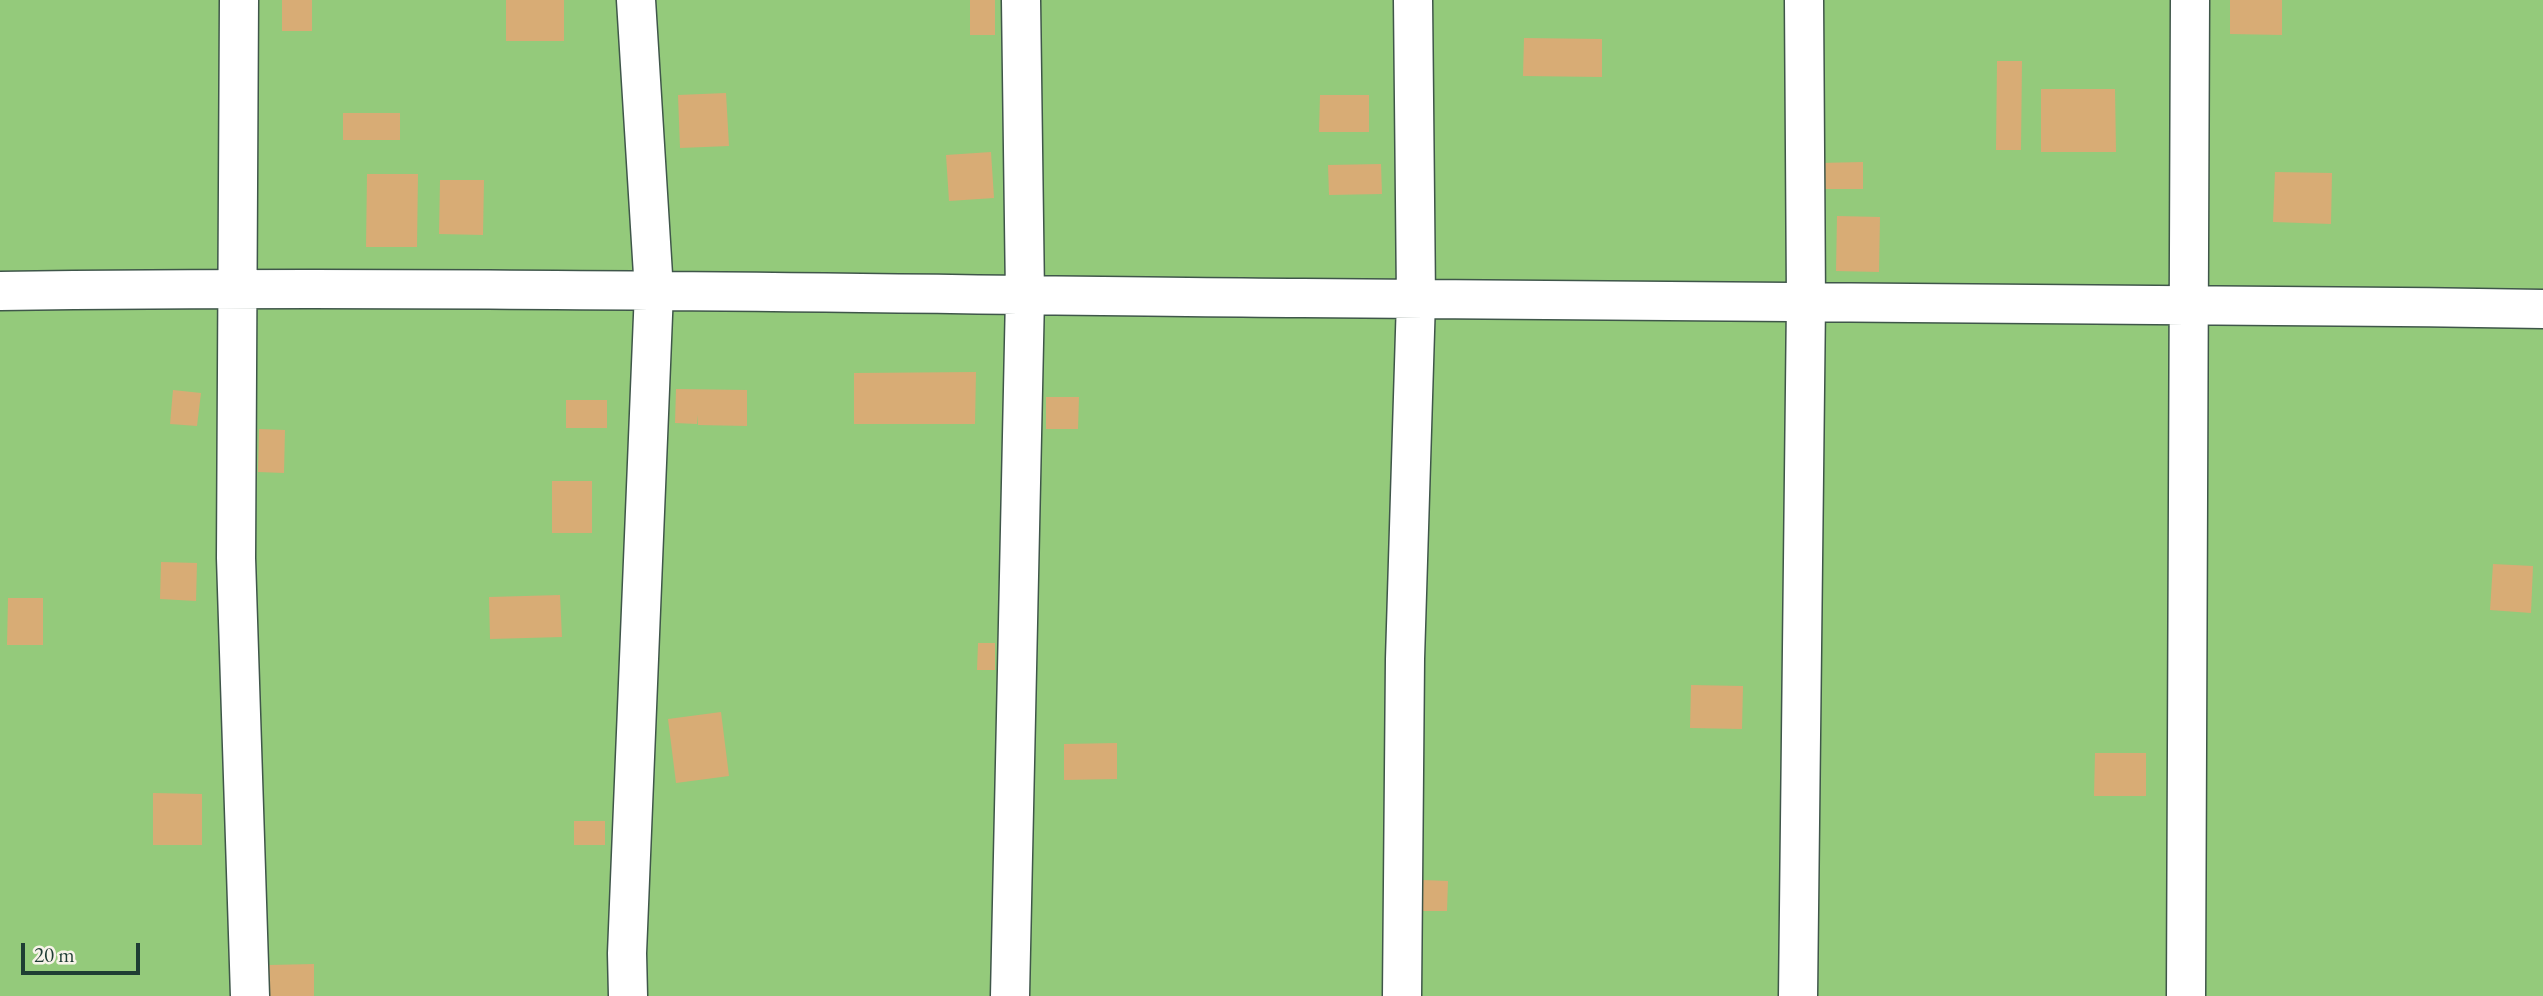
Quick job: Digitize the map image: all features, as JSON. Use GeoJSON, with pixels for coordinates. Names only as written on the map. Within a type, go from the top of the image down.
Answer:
{"type":"FeatureCollection","features":[{"type":"Feature","properties":{"kind":"street"},"geometry":{"type":"LineString","coordinates":[[239,0],[236,558],[250,996]]}},
{"type":"Feature","properties":{"kind":"street"},"geometry":{"type":"LineString","coordinates":[[628,996],[627,953],[654,291],[636,0]]}},
{"type":"Feature","properties":{"kind":"street"},"geometry":{"type":"LineString","coordinates":[[1010,996],[1025,296],[1021,0]]}},
{"type":"Feature","properties":{"kind":"street"},"geometry":{"type":"LineString","coordinates":[[1402,996],[1405,659],[1416,299],[1413,0]]}},
{"type":"Feature","properties":{"kind":"street"},"geometry":{"type":"LineString","coordinates":[[1798,996],[1806,301],[1804,0]]}},
{"type":"Feature","properties":{"kind":"street"},"geometry":{"type":"LineString","coordinates":[[2186,996],[2190,0]]}},
{"type":"Feature","properties":{"kind":"street"},"geometry":{"type":"LineString","coordinates":[[0,291],[237,288],[2188,303],[2543,309]]}},
{"type":"Feature","properties":{"kind":"green space"},"geometry":{"type":"Polygon","coordinates":[[[0,0],[2543,0],[2543,996],[0,996],[0,0]]]}},
{"type":"Feature","properties":{"kind":"building"},"geometry":{"type":"Polygon","coordinates":[[[282,0],[312,0],[312,31],[282,31],[282,0]]]}},
{"type":"Feature","properties":{"kind":"building"},"geometry":{"type":"Polygon","coordinates":[[[506,0],[564,0],[564,41],[506,41],[506,0]]]}},
{"type":"Feature","properties":{"kind":"building"},"geometry":{"type":"Polygon","coordinates":[[[970,0],[995,0],[995,35],[970,35],[970,0]]]}},
{"type":"Feature","properties":{"kind":"building"},"geometry":{"type":"Polygon","coordinates":[[[2230,0],[2282,0],[2282,35],[2230,34],[2230,0]]]}},
{"type":"Feature","properties":{"kind":"building"},"geometry":{"type":"Polygon","coordinates":[[[1524,38],[1602,39],[1602,77],[1523,76],[1524,38]]]}},
{"type":"Feature","properties":{"kind":"building"},"geometry":{"type":"Polygon","coordinates":[[[1997,61],[2022,61],[2021,150],[1996,150],[1997,61]]]}},
{"type":"Feature","properties":{"kind":"building"},"geometry":{"type":"Polygon","coordinates":[[[2041,89],[2115,89],[2116,152],[2041,152],[2041,89]]]}},
{"type":"Feature","properties":{"kind":"building"},"geometry":{"type":"Polygon","coordinates":[[[726,93],[729,146],[680,148],[678,95],[726,93]]]}},
{"type":"Feature","properties":{"kind":"building"},"geometry":{"type":"Polygon","coordinates":[[[1320,95],[1369,95],[1369,132],[1319,132],[1320,95]]]}},
{"type":"Feature","properties":{"kind":"building"},"geometry":{"type":"Polygon","coordinates":[[[343,113],[400,113],[400,140],[343,140],[343,113]]]}},
{"type":"Feature","properties":{"kind":"building"},"geometry":{"type":"Polygon","coordinates":[[[991,152],[994,198],[949,201],[946,155],[991,152]]]}},
{"type":"Feature","properties":{"kind":"building"},"geometry":{"type":"Polygon","coordinates":[[[1863,162],[1863,189],[1818,189],[1818,163],[1863,162]]]}},
{"type":"Feature","properties":{"kind":"building"},"geometry":{"type":"Polygon","coordinates":[[[1381,164],[1382,194],[1329,195],[1328,165],[1381,164]]]}},
{"type":"Feature","properties":{"kind":"building"},"geometry":{"type":"Polygon","coordinates":[[[2275,172],[2332,173],[2331,224],[2273,222],[2275,172]]]}},
{"type":"Feature","properties":{"kind":"building"},"geometry":{"type":"Polygon","coordinates":[[[367,174],[418,174],[417,247],[366,247],[367,174]]]}},
{"type":"Feature","properties":{"kind":"building"},"geometry":{"type":"Polygon","coordinates":[[[440,180],[484,180],[483,235],[439,234],[440,180]]]}},
{"type":"Feature","properties":{"kind":"building"},"geometry":{"type":"Polygon","coordinates":[[[1837,216],[1880,217],[1879,272],[1836,271],[1837,216]]]}},
{"type":"Feature","properties":{"kind":"building"},"geometry":{"type":"Polygon","coordinates":[[[976,372],[975,424],[854,424],[854,373],[976,372]]]}},
{"type":"Feature","properties":{"kind":"building"},"geometry":{"type":"Polygon","coordinates":[[[676,389],[747,390],[747,426],[698,425],[698,415],[697,424],[675,423],[676,389]]]}},
{"type":"Feature","properties":{"kind":"building"},"geometry":{"type":"Polygon","coordinates":[[[173,390],[201,393],[197,426],[170,424],[173,390]]]}},
{"type":"Feature","properties":{"kind":"building"},"geometry":{"type":"Polygon","coordinates":[[[1046,397],[1079,397],[1078,429],[1046,429],[1046,397]]]}},
{"type":"Feature","properties":{"kind":"building"},"geometry":{"type":"Polygon","coordinates":[[[566,400],[607,400],[607,428],[566,428],[566,400]]]}},
{"type":"Feature","properties":{"kind":"building"},"geometry":{"type":"Polygon","coordinates":[[[259,429],[285,430],[284,473],[258,472],[259,429]]]}},
{"type":"Feature","properties":{"kind":"building"},"geometry":{"type":"Polygon","coordinates":[[[552,481],[592,481],[592,533],[552,533],[552,481]]]}},
{"type":"Feature","properties":{"kind":"building"},"geometry":{"type":"Polygon","coordinates":[[[161,562],[197,563],[196,601],[160,599],[161,562]]]}},
{"type":"Feature","properties":{"kind":"building"},"geometry":{"type":"Polygon","coordinates":[[[2493,564],[2533,566],[2531,613],[2490,610],[2493,564]]]}},
{"type":"Feature","properties":{"kind":"building"},"geometry":{"type":"Polygon","coordinates":[[[560,595],[562,637],[490,639],[489,597],[560,595]]]}},
{"type":"Feature","properties":{"kind":"building"},"geometry":{"type":"Polygon","coordinates":[[[8,598],[43,598],[43,645],[7,645],[8,598]]]}},
{"type":"Feature","properties":{"kind":"building"},"geometry":{"type":"Polygon","coordinates":[[[978,643],[995,643],[995,670],[977,670],[978,643]]]}},
{"type":"Feature","properties":{"kind":"building"},"geometry":{"type":"Polygon","coordinates":[[[1691,685],[1743,686],[1742,729],[1690,728],[1691,685]]]}},
{"type":"Feature","properties":{"kind":"building"},"geometry":{"type":"Polygon","coordinates":[[[721,712],[729,776],[676,783],[668,719],[721,712]]]}},
{"type":"Feature","properties":{"kind":"building"},"geometry":{"type":"Polygon","coordinates":[[[1117,743],[1117,779],[1064,780],[1064,744],[1117,743]]]}},
{"type":"Feature","properties":{"kind":"building"},"geometry":{"type":"Polygon","coordinates":[[[2095,753],[2146,753],[2146,796],[2094,796],[2095,753]]]}},
{"type":"Feature","properties":{"kind":"building"},"geometry":{"type":"Polygon","coordinates":[[[153,793],[202,794],[202,845],[153,845],[153,793]]]}},
{"type":"Feature","properties":{"kind":"building"},"geometry":{"type":"Polygon","coordinates":[[[574,821],[605,821],[605,845],[574,845],[574,821]]]}},
{"type":"Feature","properties":{"kind":"building"},"geometry":{"type":"Polygon","coordinates":[[[1423,880],[1448,881],[1447,911],[1421,911],[1423,880]]]}},
{"type":"Feature","properties":{"kind":"building"},"geometry":{"type":"Polygon","coordinates":[[[314,964],[314,996],[269,996],[269,965],[314,964]]]}}]}
